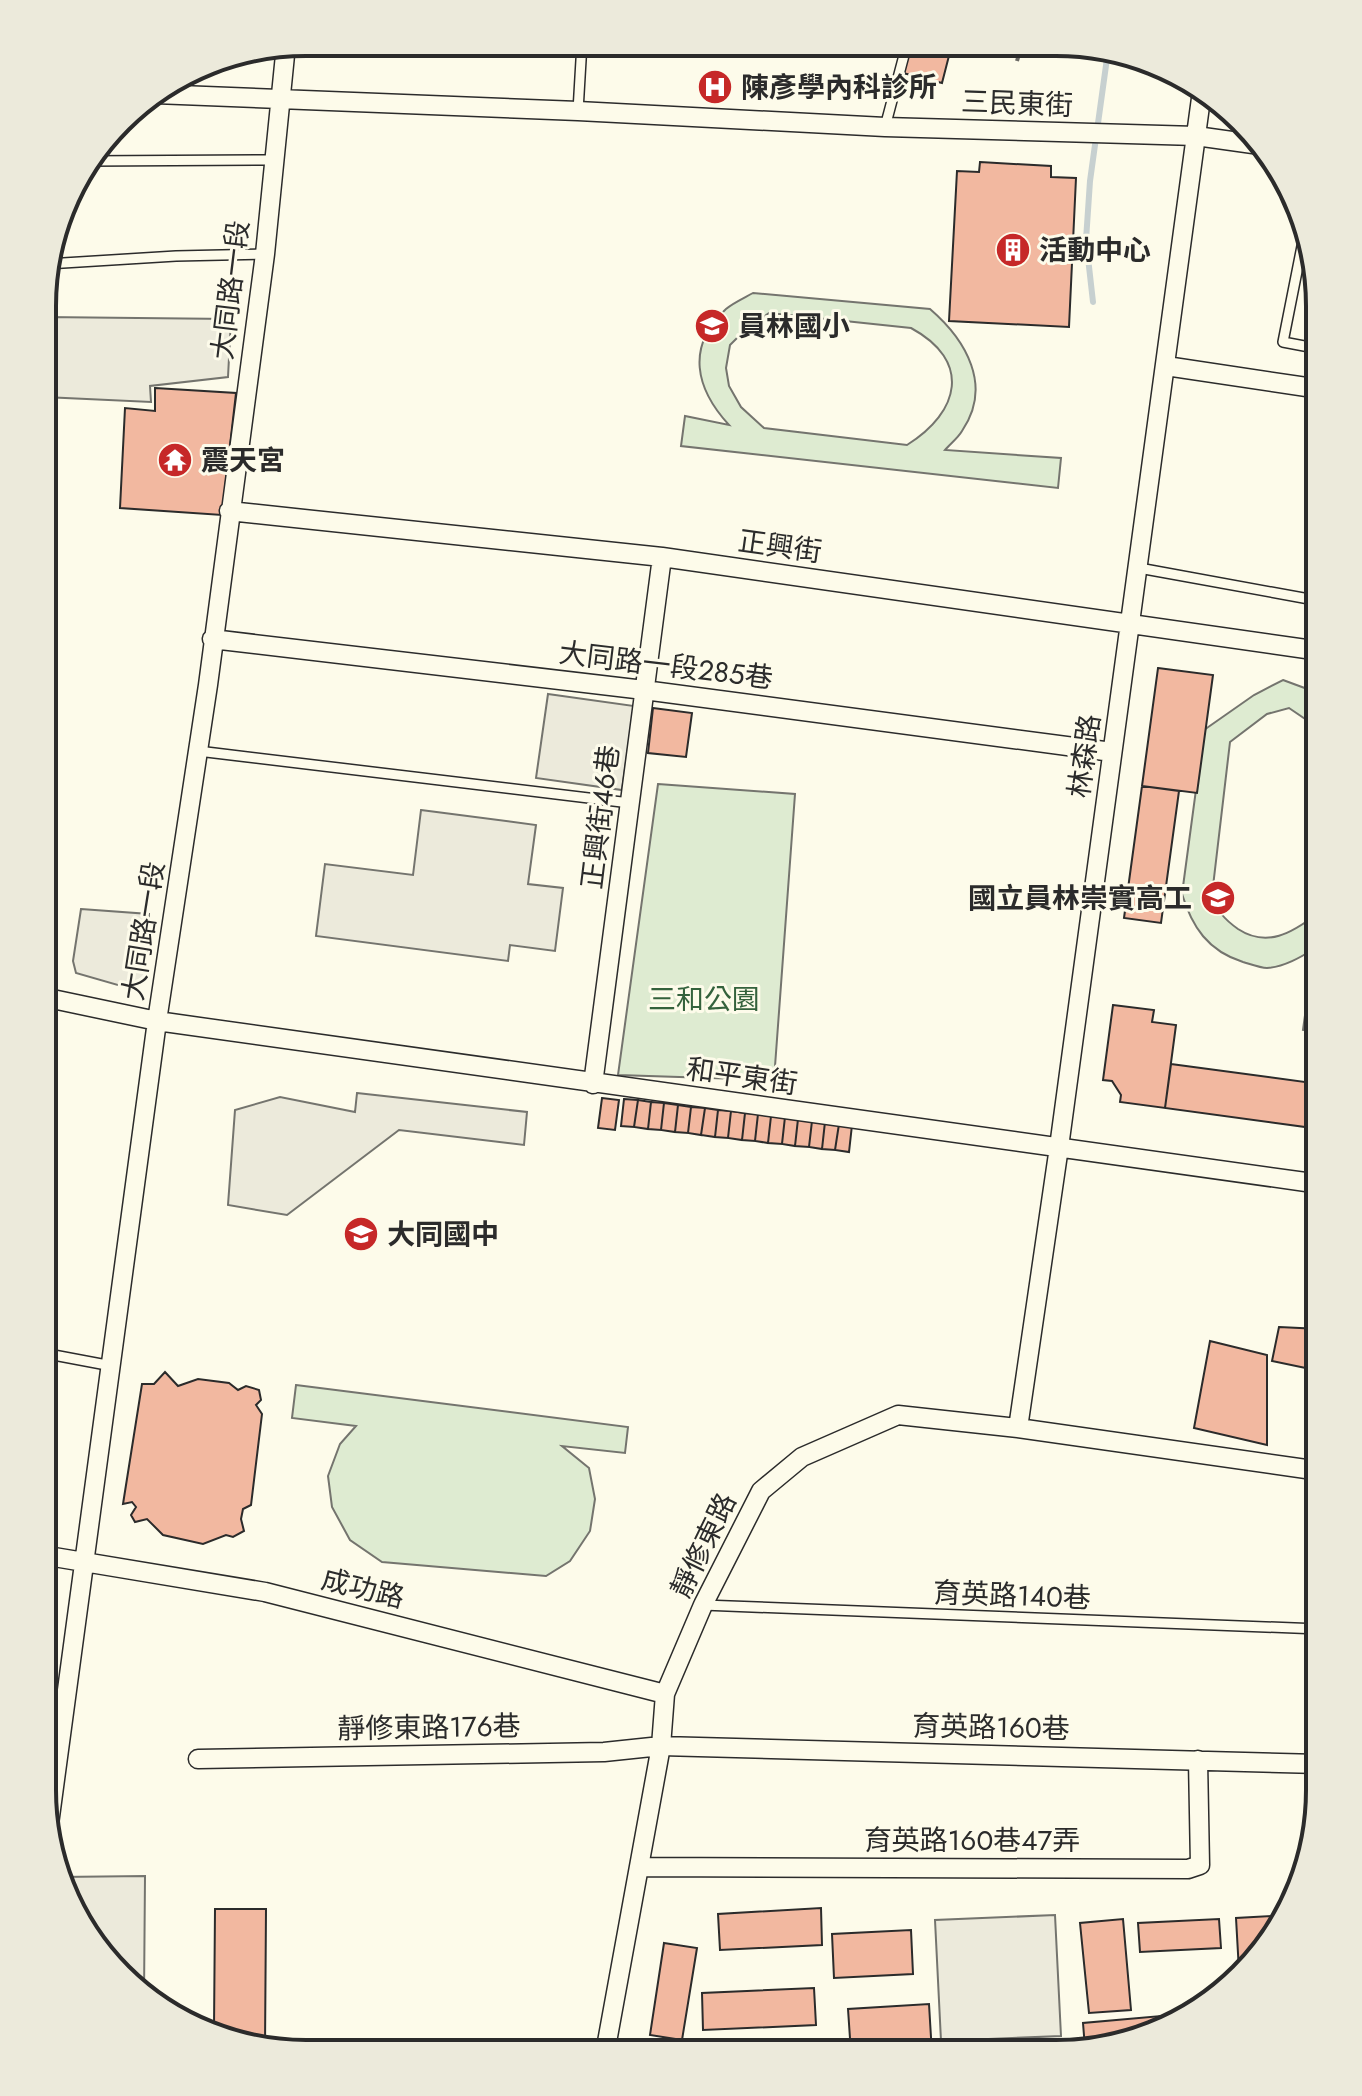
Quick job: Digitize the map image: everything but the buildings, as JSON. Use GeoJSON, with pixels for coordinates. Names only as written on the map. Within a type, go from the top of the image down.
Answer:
{"type":"FeatureCollection","features":[{"type":"Feature","properties":{"kind":"street","name":"大同路一段"},"geometry":{"type":"LineString","coordinates":[[56,1732],[112,1366],[157,1021],[198,751],[265,254],[284,58]]}},
{"type":"Feature","properties":{"kind":"street","name":"三民東街"},"geometry":{"type":"LineString","coordinates":[[173,95],[885,127],[1196,136],[1245,143]]}},
{"type":"Feature","properties":{"kind":"street","name":"林森路"},"geometry":{"type":"LineString","coordinates":[[1018,1428],[1139,568],[1200,103]]}},
{"type":"Feature","properties":{"kind":"street"},"geometry":{"type":"LineString","coordinates":[[1166,366],[1306,387]]}},
{"type":"Feature","properties":{"kind":"street","name":"正興街"},"geometry":{"type":"LineString","coordinates":[[229,511],[662,557],[1306,649]]}},
{"type":"Feature","properties":{"kind":"street","name":"正興街46巷"},"geometry":{"type":"LineString","coordinates":[[593,1084],[662,557]]}},
{"type":"Feature","properties":{"kind":"street","name":"大同路一段285巷"},"geometry":{"type":"LineString","coordinates":[[212,639],[644,690],[1112,752]]}},
{"type":"Feature","properties":{"kind":"street","name":"和平東街"},"geometry":{"type":"LineString","coordinates":[[56,1000],[157,1021],[1305,1182]]}},
{"type":"Feature","properties":{"kind":"street","name":"靜修東路"},"geometry":{"type":"LineString","coordinates":[[607,2040],[661,1746],[665,1694],[703,1605],[761,1491],[802,1457],[898,1415],[1018,1428],[1305,1469]]}},
{"type":"Feature","properties":{"kind":"street","name":"成功路"},"geometry":{"type":"LineString","coordinates":[[56,1557],[265,1592],[665,1694]]}},
{"type":"Feature","properties":{"kind":"street","name":"靜修東路176巷"},"geometry":{"type":"LineString","coordinates":[[198,1759],[604,1752],[661,1746]]}},
{"type":"Feature","properties":{"kind":"street","name":"育英路160巷"},"geometry":{"type":"LineString","coordinates":[[661,1746],[1305,1764]]}},
{"type":"Feature","properties":{"kind":"street","name":"育英路160巷47弄"},"geometry":{"type":"LineString","coordinates":[[639,1867],[1188,1869],[1200,1865],[1198,1760]]}},
{"type":"Feature","properties":{"kind":"lane"},"geometry":{"type":"LineString","coordinates":[[885,127],[904,56]]}},
{"type":"Feature","properties":{"kind":"lane"},"geometry":{"type":"LineString","coordinates":[[578,111],[581,57]]}},
{"type":"Feature","properties":{"kind":"lane"},"geometry":{"type":"LineString","coordinates":[[103,161],[273,160]]}},
{"type":"Feature","properties":{"kind":"lane"},"geometry":{"type":"LineString","coordinates":[[60,263],[265,254]]}},
{"type":"Feature","properties":{"kind":"lane"},"geometry":{"type":"LineString","coordinates":[[1300,254],[1283,342],[1306,346]]}},
{"type":"Feature","properties":{"kind":"lane"},"geometry":{"type":"LineString","coordinates":[[1139,568],[1306,598]]}},
{"type":"Feature","properties":{"kind":"lane"},"geometry":{"type":"LineString","coordinates":[[198,751],[630,803]]}},
{"type":"Feature","properties":{"kind":"lane"},"geometry":{"type":"LineString","coordinates":[[56,1355],[112,1366]]}},
{"type":"Feature","properties":{"kind":"lane","name":"育英路140巷"},"geometry":{"type":"LineString","coordinates":[[703,1605],[1305,1628]]}},
{"type":"Feature","properties":{"kind":"path"},"geometry":{"type":"LineString","coordinates":[[1017,61],[1018,56]]}},
{"type":"Feature","properties":{"kind":"green space"},"geometry":{"type":"Polygon","coordinates":[[[753,293],[930,309],[964,349],[975,381],[971,414],[960,434],[945,450],[1061,458],[1058,488],[681,446],[685,416],[729,425],[709,397],[700,368],[700,353],[713,323],[729,307],[753,293]],[[769,313],[730,345],[726,368],[729,386],[741,407],[764,428],[907,445],[939,417],[948,402],[952,386],[951,371],[944,356],[931,341],[911,328],[769,313]]]}},
{"type":"Feature","properties":{"kind":"green space"},"geometry":{"type":"Polygon","coordinates":[[[1283,680],[1306,688],[1306,719],[1289,708],[1267,714],[1230,742],[1212,895],[1225,918],[1249,935],[1279,936],[1306,922],[1306,954],[1286,964],[1267,968],[1231,957],[1211,944],[1196,927],[1182,894],[1204,730],[1254,695],[1283,680]]]}},
{"type":"Feature","properties":{"kind":"green space","name":"三和公園"},"geometry":{"type":"Polygon","coordinates":[[[658,784],[795,794],[774,1080],[618,1075],[658,784]]]}},
{"type":"Feature","properties":{"kind":"green space"},"geometry":{"type":"Polygon","coordinates":[[[296,1385],[628,1427],[625,1453],[562,1446],[589,1468],[595,1499],[590,1531],[570,1561],[546,1576],[382,1562],[350,1540],[332,1507],[328,1476],[340,1444],[356,1426],[292,1418],[296,1385]]]}},
{"type":"Feature","properties":{"kind":"shaded area"},"geometry":{"type":"Polygon","coordinates":[[[56,317],[231,319],[228,377],[150,386],[151,402],[56,398],[56,317]]]}},
{"type":"Feature","properties":{"kind":"shaded area"},"geometry":{"type":"Polygon","coordinates":[[[548,694],[634,706],[622,790],[536,778],[548,694]]]}},
{"type":"Feature","properties":{"kind":"shaded area"},"geometry":{"type":"Polygon","coordinates":[[[421,810],[536,825],[528,884],[563,888],[555,951],[510,945],[508,961],[316,936],[325,864],[413,875],[421,810]]]}},
{"type":"Feature","properties":{"kind":"shaded area"},"geometry":{"type":"Polygon","coordinates":[[[81,909],[149,914],[145,980],[135,990],[76,973],[73,961],[81,909]]]}},
{"type":"Feature","properties":{"kind":"shaded area"},"geometry":{"type":"Polygon","coordinates":[[[357,1093],[527,1112],[524,1145],[399,1130],[287,1215],[228,1205],[235,1110],[280,1097],[355,1112],[357,1093]]]}},
{"type":"Feature","properties":{"kind":"shaded area"},"geometry":{"type":"Polygon","coordinates":[[[145,1876],[144,1980],[129,1967],[89,1915],[72,1877],[145,1876]]]}},
{"type":"Feature","properties":{"kind":"shaded area"},"geometry":{"type":"Polygon","coordinates":[[[1055,1915],[1061,2036],[941,2040],[935,1920],[1055,1915]]]}},
{"type":"Feature","properties":{"kind":"waterway"},"geometry":{"type":"LineString","coordinates":[[1093,302],[1086,240],[1090,181],[1107,62]]}},
{"type":"Feature","properties":{"kind":"place","name":"陳彥學內科診所"},"geometry":{"type":"Point","coordinates":[715,87]}},
{"type":"Feature","properties":{"kind":"place","name":"活動中心"},"geometry":{"type":"Point","coordinates":[1013,250]}},
{"type":"Feature","properties":{"kind":"place","name":"員林國小"},"geometry":{"type":"Point","coordinates":[712,326]}},
{"type":"Feature","properties":{"kind":"place","name":"震天宮"},"geometry":{"type":"Point","coordinates":[175,460]}},
{"type":"Feature","properties":{"kind":"place","name":"國立員林崇實高工"},"geometry":{"type":"Point","coordinates":[1218,898]}},
{"type":"Feature","properties":{"kind":"place","name":"大同國中"},"geometry":{"type":"Point","coordinates":[361,1234]}}]}
